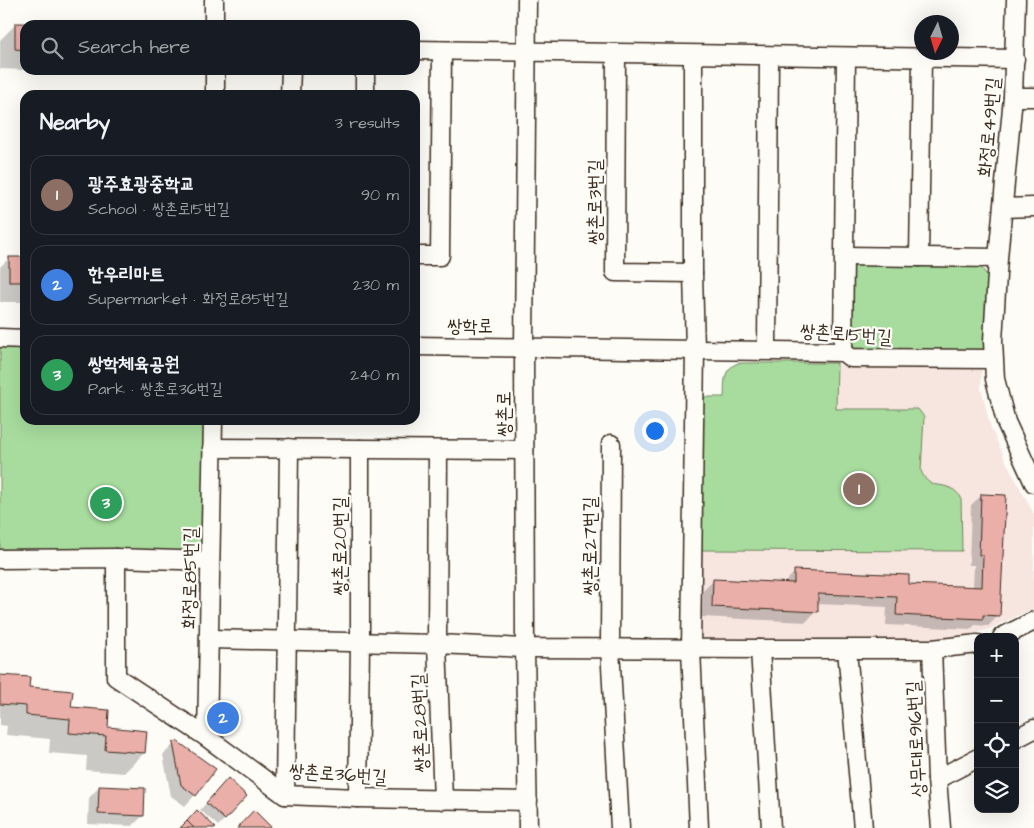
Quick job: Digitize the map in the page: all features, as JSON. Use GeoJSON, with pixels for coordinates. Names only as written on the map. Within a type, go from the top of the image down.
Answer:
{"type":"FeatureCollection","features":[{"type":"Feature","properties":{"kind":"street"},"geometry":{"type":"LineString","coordinates":[[214,0],[214,20]]}},
{"type":"Feature","properties":{"kind":"street","name":"쌍촌로"},"geometry":{"type":"LineString","coordinates":[[527,0],[524,450],[528,828]]}},
{"type":"Feature","properties":{"kind":"street","name":"화정로49번길"},"geometry":{"type":"LineString","coordinates":[[1016,0],[1013,97],[998,258],[993,359],[1006,422],[1023,462],[1034,482]]}},
{"type":"Feature","properties":{"kind":"street"},"geometry":{"type":"LineString","coordinates":[[420,50],[914,58]]}},
{"type":"Feature","properties":{"kind":"street"},"geometry":{"type":"LineString","coordinates":[[420,256],[440,256],[442,51]]}},
{"type":"Feature","properties":{"kind":"street","name":"쌍촌로3번길"},"geometry":{"type":"LineString","coordinates":[[616,54],[615,272],[693,273]]}},
{"type":"Feature","properties":{"kind":"street"},"geometry":{"type":"LineString","coordinates":[[694,55],[693,273],[695,349],[691,649],[699,828]]}},
{"type":"Feature","properties":{"kind":"street"},"geometry":{"type":"LineString","coordinates":[[767,350],[769,56]]}},
{"type":"Feature","properties":{"kind":"street"},"geometry":{"type":"LineString","coordinates":[[843,352],[846,57]]}},
{"type":"Feature","properties":{"kind":"street"},"geometry":{"type":"LineString","coordinates":[[959,58],[1015,59]]}},
{"type":"Feature","properties":{"kind":"street"},"geometry":{"type":"LineString","coordinates":[[919,257],[922,60]]}},
{"type":"Feature","properties":{"kind":"street"},"geometry":{"type":"LineString","coordinates":[[214,75],[214,90]]}},
{"type":"Feature","properties":{"kind":"street"},"geometry":{"type":"LineString","coordinates":[[290,90],[291,75]]}},
{"type":"Feature","properties":{"kind":"street"},"geometry":{"type":"LineString","coordinates":[[365,75],[365,90]]}},
{"type":"Feature","properties":{"kind":"street"},"geometry":{"type":"LineString","coordinates":[[1013,97],[1034,97]]}},
{"type":"Feature","properties":{"kind":"street"},"geometry":{"type":"LineString","coordinates":[[1003,208],[1034,207]]}},
{"type":"Feature","properties":{"kind":"street"},"geometry":{"type":"LineString","coordinates":[[845,256],[998,258]]}},
{"type":"Feature","properties":{"kind":"street"},"geometry":{"type":"LineString","coordinates":[[0,338],[20,339]]}},
{"type":"Feature","properties":{"kind":"street","name":"쌍학로"},"geometry":{"type":"LineString","coordinates":[[420,346],[524,347]]}},
{"type":"Feature","properties":{"kind":"street","name":"쌍촌로15번길"},"geometry":{"type":"LineString","coordinates":[[524,347],[767,350],[843,352],[851,358],[993,359]]}},
{"type":"Feature","properties":{"kind":"street","name":"화정로85번길"},"geometry":{"type":"LineString","coordinates":[[207,738],[213,425]]}},
{"type":"Feature","properties":{"kind":"street","name":"쌍촌로27번길"},"geometry":{"type":"LineString","coordinates":[[611,444],[610,648],[620,828]]}},
{"type":"Feature","properties":{"kind":"street"},"geometry":{"type":"LineString","coordinates":[[212,448],[524,450]]}},
{"type":"Feature","properties":{"kind":"street"},"geometry":{"type":"LineString","coordinates":[[285,795],[288,448]]}},
{"type":"Feature","properties":{"kind":"street","name":"쌍촌로20번길"},"geometry":{"type":"LineString","coordinates":[[360,449],[360,643]]}},
{"type":"Feature","properties":{"kind":"street"},"geometry":{"type":"LineString","coordinates":[[437,644],[438,450]]}},
{"type":"Feature","properties":{"kind":"street"},"geometry":{"type":"LineString","coordinates":[[0,559],[116,558],[210,561]]}},
{"type":"Feature","properties":{"kind":"street","name":"쌍촌로36번길"},"geometry":{"type":"LineString","coordinates":[[116,558],[116,676],[207,738],[285,795],[528,801]]}},
{"type":"Feature","properties":{"kind":"street"},"geometry":{"type":"LineString","coordinates":[[1010,633],[1034,621]]}},
{"type":"Feature","properties":{"kind":"street"},"geometry":{"type":"LineString","coordinates":[[208,639],[437,644],[525,648],[760,650],[932,649],[974,644]]}},
{"type":"Feature","properties":{"kind":"street"},"geometry":{"type":"LineString","coordinates":[[358,798],[360,643]]}},
{"type":"Feature","properties":{"kind":"street","name":"쌍촌로28번길"},"geometry":{"type":"LineString","coordinates":[[437,644],[443,800]]}},
{"type":"Feature","properties":{"kind":"street","name":"상무대로916번길"},"geometry":{"type":"LineString","coordinates":[[932,649],[937,779],[941,828]]}},
{"type":"Feature","properties":{"kind":"street"},"geometry":{"type":"LineString","coordinates":[[760,650],[771,828]]}},
{"type":"Feature","properties":{"kind":"street"},"geometry":{"type":"LineString","coordinates":[[846,650],[863,828]]}},
{"type":"Feature","properties":{"kind":"street"},"geometry":{"type":"LineString","coordinates":[[1019,737],[1034,729]]}},
{"type":"Feature","properties":{"kind":"street"},"geometry":{"type":"LineString","coordinates":[[937,779],[974,760]]}},
{"type":"Feature","properties":{"kind":"shaded area"},"geometry":{"type":"Polygon","coordinates":[[[738,363],[982,366],[981,388],[991,428],[1034,514],[1034,608],[989,629],[948,639],[698,641],[700,397],[724,397],[726,373],[730,367],[738,363]]]}},
{"type":"Feature","properties":{"kind":"green space"},"geometry":{"type":"Polygon","coordinates":[[[857,260],[978,263],[989,278],[985,355],[850,353],[851,266],[857,260]]]}},
{"type":"Feature","properties":{"kind":"green space"},"geometry":{"type":"Polygon","coordinates":[[[0,338],[20,339],[20,425],[213,425],[210,561],[0,559],[0,338]]]}},
{"type":"Feature","properties":{"kind":"green space"},"geometry":{"type":"Polygon","coordinates":[[[738,363],[837,363],[836,409],[918,409],[924,417],[921,471],[924,477],[931,483],[952,489],[961,497],[962,551],[698,550],[700,397],[724,397],[725,377],[729,369],[738,363]]]}},
{"type":"Feature","properties":{"kind":"building"},"geometry":{"type":"Polygon","coordinates":[[[15,23],[20,23],[20,50],[15,49],[15,23]]]}},
{"type":"Feature","properties":{"kind":"building"},"geometry":{"type":"Polygon","coordinates":[[[9,257],[20,257],[20,282],[9,282],[9,257]]]}},
{"type":"Feature","properties":{"kind":"building"},"geometry":{"type":"Polygon","coordinates":[[[981,494],[1006,495],[1000,616],[983,615],[983,619],[896,615],[897,597],[818,594],[818,612],[712,607],[713,579],[794,583],[794,570],[909,575],[909,584],[982,587],[983,555],[979,555],[981,494]]]}},
{"type":"Feature","properties":{"kind":"building"},"geometry":{"type":"Polygon","coordinates":[[[0,675],[30,677],[29,687],[73,691],[71,707],[109,710],[108,727],[147,731],[145,753],[105,750],[106,736],[69,733],[70,719],[26,715],[26,706],[0,704],[0,675]]]}},
{"type":"Feature","properties":{"kind":"building"},"geometry":{"type":"Polygon","coordinates":[[[177,741],[216,769],[196,796],[181,785],[173,743],[177,741]]]}},
{"type":"Feature","properties":{"kind":"building"},"geometry":{"type":"Polygon","coordinates":[[[228,778],[247,796],[225,820],[206,803],[228,778]]]}},
{"type":"Feature","properties":{"kind":"building"},"geometry":{"type":"Polygon","coordinates":[[[99,786],[145,788],[144,816],[98,814],[99,786]]]}},
{"type":"Feature","properties":{"kind":"building"},"geometry":{"type":"Polygon","coordinates":[[[197,810],[216,828],[194,828],[187,821],[197,810]]]}},
{"type":"Feature","properties":{"kind":"building"},"geometry":{"type":"Polygon","coordinates":[[[254,810],[272,828],[237,828],[254,810]]]}},
{"type":"Feature","properties":{"kind":"building"},"geometry":{"type":"Polygon","coordinates":[[[187,821],[194,828],[180,828],[187,821]]]}},
{"type":"Feature","properties":{"kind":"place","name":"광주효광중학교"},"geometry":{"type":"Point","coordinates":[859,489]}},
{"type":"Feature","properties":{"kind":"place","name":"쌍학체육공원"},"geometry":{"type":"Point","coordinates":[106,503]}},
{"type":"Feature","properties":{"kind":"place","name":"한우리마트"},"geometry":{"type":"Point","coordinates":[223,718]}}]}
